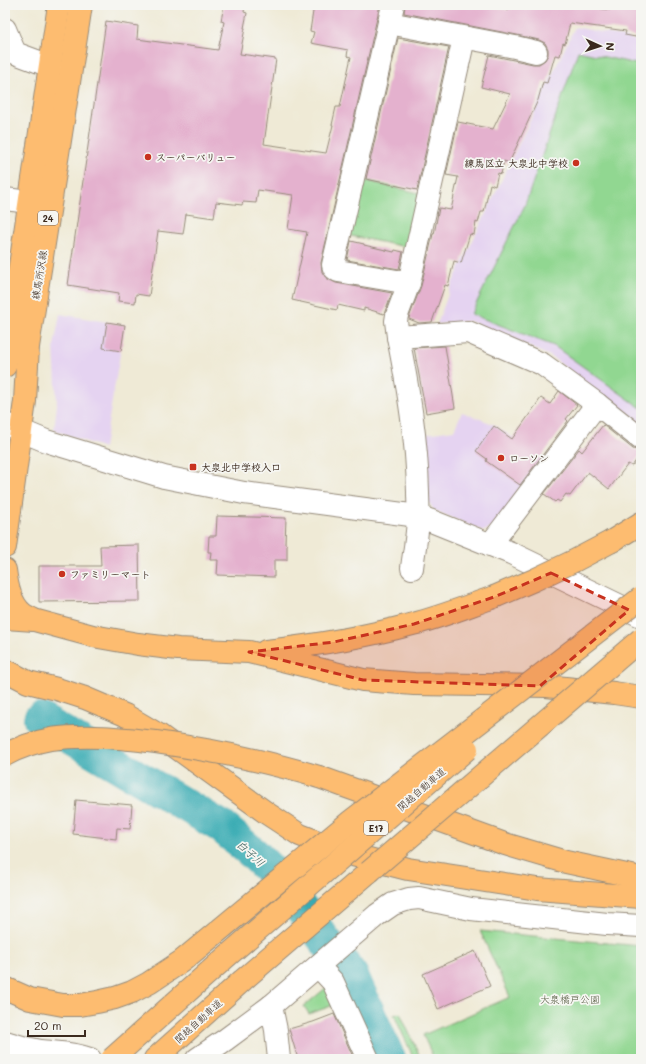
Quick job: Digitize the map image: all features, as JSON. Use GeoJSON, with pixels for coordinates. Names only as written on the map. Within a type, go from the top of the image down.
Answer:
{"type":"FeatureCollection","features":[{"type":"Feature","properties":{"kind":"main road","name":"練馬所沢線"},"geometry":{"type":"LineString","coordinates":[[5,366],[58,5]]}},
{"type":"Feature","properties":{"kind":"main road","name":"練馬所沢線"},"geometry":{"type":"LineString","coordinates":[[5,547],[13,428],[25,401],[28,347],[81,5]]}},
{"type":"Feature","properties":{"kind":"main road"},"geometry":{"type":"LineString","coordinates":[[5,618],[34,620],[93,636],[178,649],[249,652],[334,642],[414,624],[494,597],[574,561],[612,541],[641,523]]}},
{"type":"Feature","properties":{"kind":"main road"},"geometry":{"type":"LineString","coordinates":[[5,570],[7,584],[14,604],[22,613],[34,620]]}},
{"type":"Feature","properties":{"kind":"main road"},"geometry":{"type":"LineString","coordinates":[[5,988],[30,999],[63,1005],[80,1005],[115,998],[149,984],[182,961],[351,821],[641,599]]}},
{"type":"Feature","properties":{"kind":"main road","name":"関越自動車道"},"geometry":{"type":"LineString","coordinates":[[112,1059],[226,957],[641,599]]}},
{"type":"Feature","properties":{"kind":"main road","name":"関越自動車道"},"geometry":{"type":"LineString","coordinates":[[156,1059],[249,975],[641,639]]}},
{"type":"Feature","properties":{"kind":"main road"},"geometry":{"type":"LineString","coordinates":[[249,652],[363,680],[414,684],[546,686],[641,697]]}},
{"type":"Feature","properties":{"kind":"main road"},"geometry":{"type":"LineString","coordinates":[[5,670],[28,682],[57,688],[125,715],[159,734],[268,814],[300,834],[349,854],[408,870],[538,889],[641,897]]}},
{"type":"Feature","properties":{"kind":"main road"},"geometry":{"type":"LineString","coordinates":[[5,684],[28,682]]}},
{"type":"Feature","properties":{"kind":"main road"},"geometry":{"type":"LineString","coordinates":[[5,755],[26,745],[51,739],[79,737],[117,738],[210,751],[273,764],[319,777],[505,844],[566,862],[641,878]]}},
{"type":"Feature","properties":{"kind":"street"},"geometry":{"type":"LineString","coordinates":[[409,283],[338,271],[334,268],[333,264],[391,14],[464,38],[536,52]]}},
{"type":"Feature","properties":{"kind":"street"},"geometry":{"type":"LineString","coordinates":[[5,29],[15,54],[50,66]]}},
{"type":"Feature","properties":{"kind":"street"},"geometry":{"type":"LineString","coordinates":[[412,568],[418,516],[418,475],[415,440],[406,377],[396,321],[409,283],[464,38]]}},
{"type":"Feature","properties":{"kind":"street"},"geometry":{"type":"LineString","coordinates":[[5,199],[29,202]]}},
{"type":"Feature","properties":{"kind":"street"},"geometry":{"type":"LineString","coordinates":[[398,337],[468,332],[542,364],[597,404],[641,439]]}},
{"type":"Feature","properties":{"kind":"street"},"geometry":{"type":"LineString","coordinates":[[490,545],[597,404]]}},
{"type":"Feature","properties":{"kind":"street"},"geometry":{"type":"LineString","coordinates":[[13,428],[79,452],[164,477],[244,493],[418,516],[511,553],[641,616]]}},
{"type":"Feature","properties":{"kind":"street"},"geometry":{"type":"LineString","coordinates":[[197,1059],[271,1006],[393,904],[419,898],[471,909],[607,924],[641,926]]}},
{"type":"Feature","properties":{"kind":"street"},"geometry":{"type":"LineString","coordinates":[[321,963],[333,982],[368,1059]]}},
{"type":"Feature","properties":{"kind":"street"},"geometry":{"type":"LineString","coordinates":[[271,1006],[276,1030],[278,1059]]}},
{"type":"Feature","properties":{"kind":"street"},"geometry":{"type":"LineString","coordinates":[[5,1059],[5,1042],[40,1051],[85,1058]]}},
{"type":"Feature","properties":{"kind":"highlighted area"},"geometry":{"type":"Polygon","coordinates":[[[551,573],[629,610],[540,686],[363,680],[249,652],[334,642],[414,624],[494,597],[551,573]]]}},
{"type":"Feature","properties":{"kind":"shaded area","name":"練馬区立 大泉北中学校"},"geometry":{"type":"Polygon","coordinates":[[[575,27],[616,35],[641,42],[641,428],[552,357],[470,321],[437,324],[452,284],[575,27]]]}},
{"type":"Feature","properties":{"kind":"shaded area"},"geometry":{"type":"Polygon","coordinates":[[[60,314],[125,325],[104,448],[54,430],[57,405],[54,346],[60,314]]]}},
{"type":"Feature","properties":{"kind":"shaded area"},"geometry":{"type":"Polygon","coordinates":[[[462,412],[493,424],[545,460],[492,528],[483,531],[434,510],[428,501],[427,434],[454,430],[462,412]]]}},
{"type":"Feature","properties":{"kind":"green space","name":"練馬区立 大泉北中学校"},"geometry":{"type":"Polygon","coordinates":[[[578,51],[641,65],[641,408],[554,346],[471,314],[525,205],[578,51]]]}},
{"type":"Feature","properties":{"kind":"green space"},"geometry":{"type":"Polygon","coordinates":[[[359,179],[423,194],[411,248],[346,235],[359,179]]]}},
{"type":"Feature","properties":{"kind":"green space","name":"大泉橋戸公園"},"geometry":{"type":"Polygon","coordinates":[[[480,931],[641,946],[641,1059],[434,1059],[423,1035],[510,997],[480,931]]]}},
{"type":"Feature","properties":{"kind":"green space"},"geometry":{"type":"Polygon","coordinates":[[[327,987],[334,1005],[309,1014],[304,1006],[327,987]]]}},
{"type":"Feature","properties":{"kind":"green space"},"geometry":{"type":"Polygon","coordinates":[[[400,1013],[421,1059],[414,1059],[394,1015],[400,1013]]]}},
{"type":"Feature","properties":{"kind":"building"},"geometry":{"type":"Polygon","coordinates":[[[224,5],[245,5],[244,12],[247,13],[240,54],[276,59],[264,144],[326,153],[336,107],[340,107],[351,57],[347,56],[348,50],[311,43],[314,32],[310,31],[314,5],[380,5],[321,263],[322,272],[326,278],[336,283],[392,293],[384,314],[364,308],[364,311],[338,305],[337,310],[292,300],[307,232],[288,229],[293,195],[258,190],[256,203],[243,202],[242,205],[216,202],[214,218],[186,214],[183,234],[158,231],[149,296],[136,294],[135,303],[118,301],[119,293],[68,285],[106,21],[138,26],[137,39],[218,50],[224,22],[221,21],[224,5]]]}},
{"type":"Feature","properties":{"kind":"building"},"geometry":{"type":"Polygon","coordinates":[[[405,5],[482,5],[508,10],[508,5],[576,5],[610,10],[610,5],[641,5],[641,38],[625,35],[626,31],[570,23],[565,44],[563,43],[560,56],[555,55],[547,83],[543,82],[538,100],[509,163],[504,161],[501,174],[498,173],[495,186],[490,184],[484,212],[481,212],[478,223],[476,222],[474,235],[470,234],[461,263],[454,261],[448,286],[445,285],[432,322],[419,323],[409,318],[421,286],[439,208],[451,210],[458,177],[446,175],[458,122],[493,129],[510,94],[481,87],[489,55],[539,64],[545,60],[548,55],[548,49],[545,43],[539,40],[404,13],[405,5]]]}},
{"type":"Feature","properties":{"kind":"building"},"geometry":{"type":"Polygon","coordinates":[[[398,38],[449,47],[417,190],[366,179],[398,38]]]}},
{"type":"Feature","properties":{"kind":"building"},"geometry":{"type":"Polygon","coordinates":[[[351,241],[394,252],[395,250],[403,252],[399,269],[347,260],[351,241]]]}},
{"type":"Feature","properties":{"kind":"building"},"geometry":{"type":"Polygon","coordinates":[[[107,322],[125,325],[121,351],[103,348],[107,322]]]}},
{"type":"Feature","properties":{"kind":"building"},"geometry":{"type":"Polygon","coordinates":[[[445,346],[455,408],[426,413],[414,348],[445,346]]]}},
{"type":"Feature","properties":{"kind":"building"},"geometry":{"type":"Polygon","coordinates":[[[559,391],[577,405],[566,419],[568,421],[520,485],[486,461],[487,459],[476,451],[494,426],[512,439],[541,398],[550,404],[559,391]]]}},
{"type":"Feature","properties":{"kind":"building"},"geometry":{"type":"Polygon","coordinates":[[[603,425],[633,449],[641,451],[641,454],[632,466],[628,464],[609,489],[588,472],[570,496],[566,494],[560,502],[557,500],[555,502],[544,494],[579,449],[582,452],[603,425]]]}},
{"type":"Feature","properties":{"kind":"building"},"geometry":{"type":"Polygon","coordinates":[[[217,516],[286,518],[285,544],[287,545],[287,560],[274,560],[274,577],[217,575],[218,560],[210,560],[211,552],[208,552],[209,536],[216,536],[217,516]]]}},
{"type":"Feature","properties":{"kind":"building"},"geometry":{"type":"Polygon","coordinates":[[[139,545],[140,601],[39,602],[39,566],[101,566],[100,546],[139,545]]]}},
{"type":"Feature","properties":{"kind":"building"},"geometry":{"type":"Polygon","coordinates":[[[76,800],[132,805],[130,829],[117,828],[116,839],[73,834],[76,800]]]}},
{"type":"Feature","properties":{"kind":"building"},"geometry":{"type":"Polygon","coordinates":[[[475,951],[490,986],[438,1009],[423,974],[475,951]]]}},
{"type":"Feature","properties":{"kind":"building"},"geometry":{"type":"Polygon","coordinates":[[[334,1014],[354,1059],[298,1059],[289,1029],[334,1014]]]}},
{"type":"Feature","properties":{"kind":"waterway","name":"白子川"},"geometry":{"type":"LineString","coordinates":[[40,719],[222,827],[254,854],[276,876],[352,976],[389,1059]]}},
{"type":"Feature","properties":{"kind":"place","name":"スーパーバリュー"},"geometry":{"type":"Point","coordinates":[148,157]}},
{"type":"Feature","properties":{"kind":"place","name":"練馬区立 大泉北中学校"},"geometry":{"type":"Point","coordinates":[576,163]}},
{"type":"Feature","properties":{"kind":"place","name":"ローソン"},"geometry":{"type":"Point","coordinates":[501,458]}},
{"type":"Feature","properties":{"kind":"place","name":"大泉北中学校入口"},"geometry":{"type":"Point","coordinates":[193,467]}},
{"type":"Feature","properties":{"kind":"place","name":"ファミリーマート"},"geometry":{"type":"Point","coordinates":[62,574]}}]}
